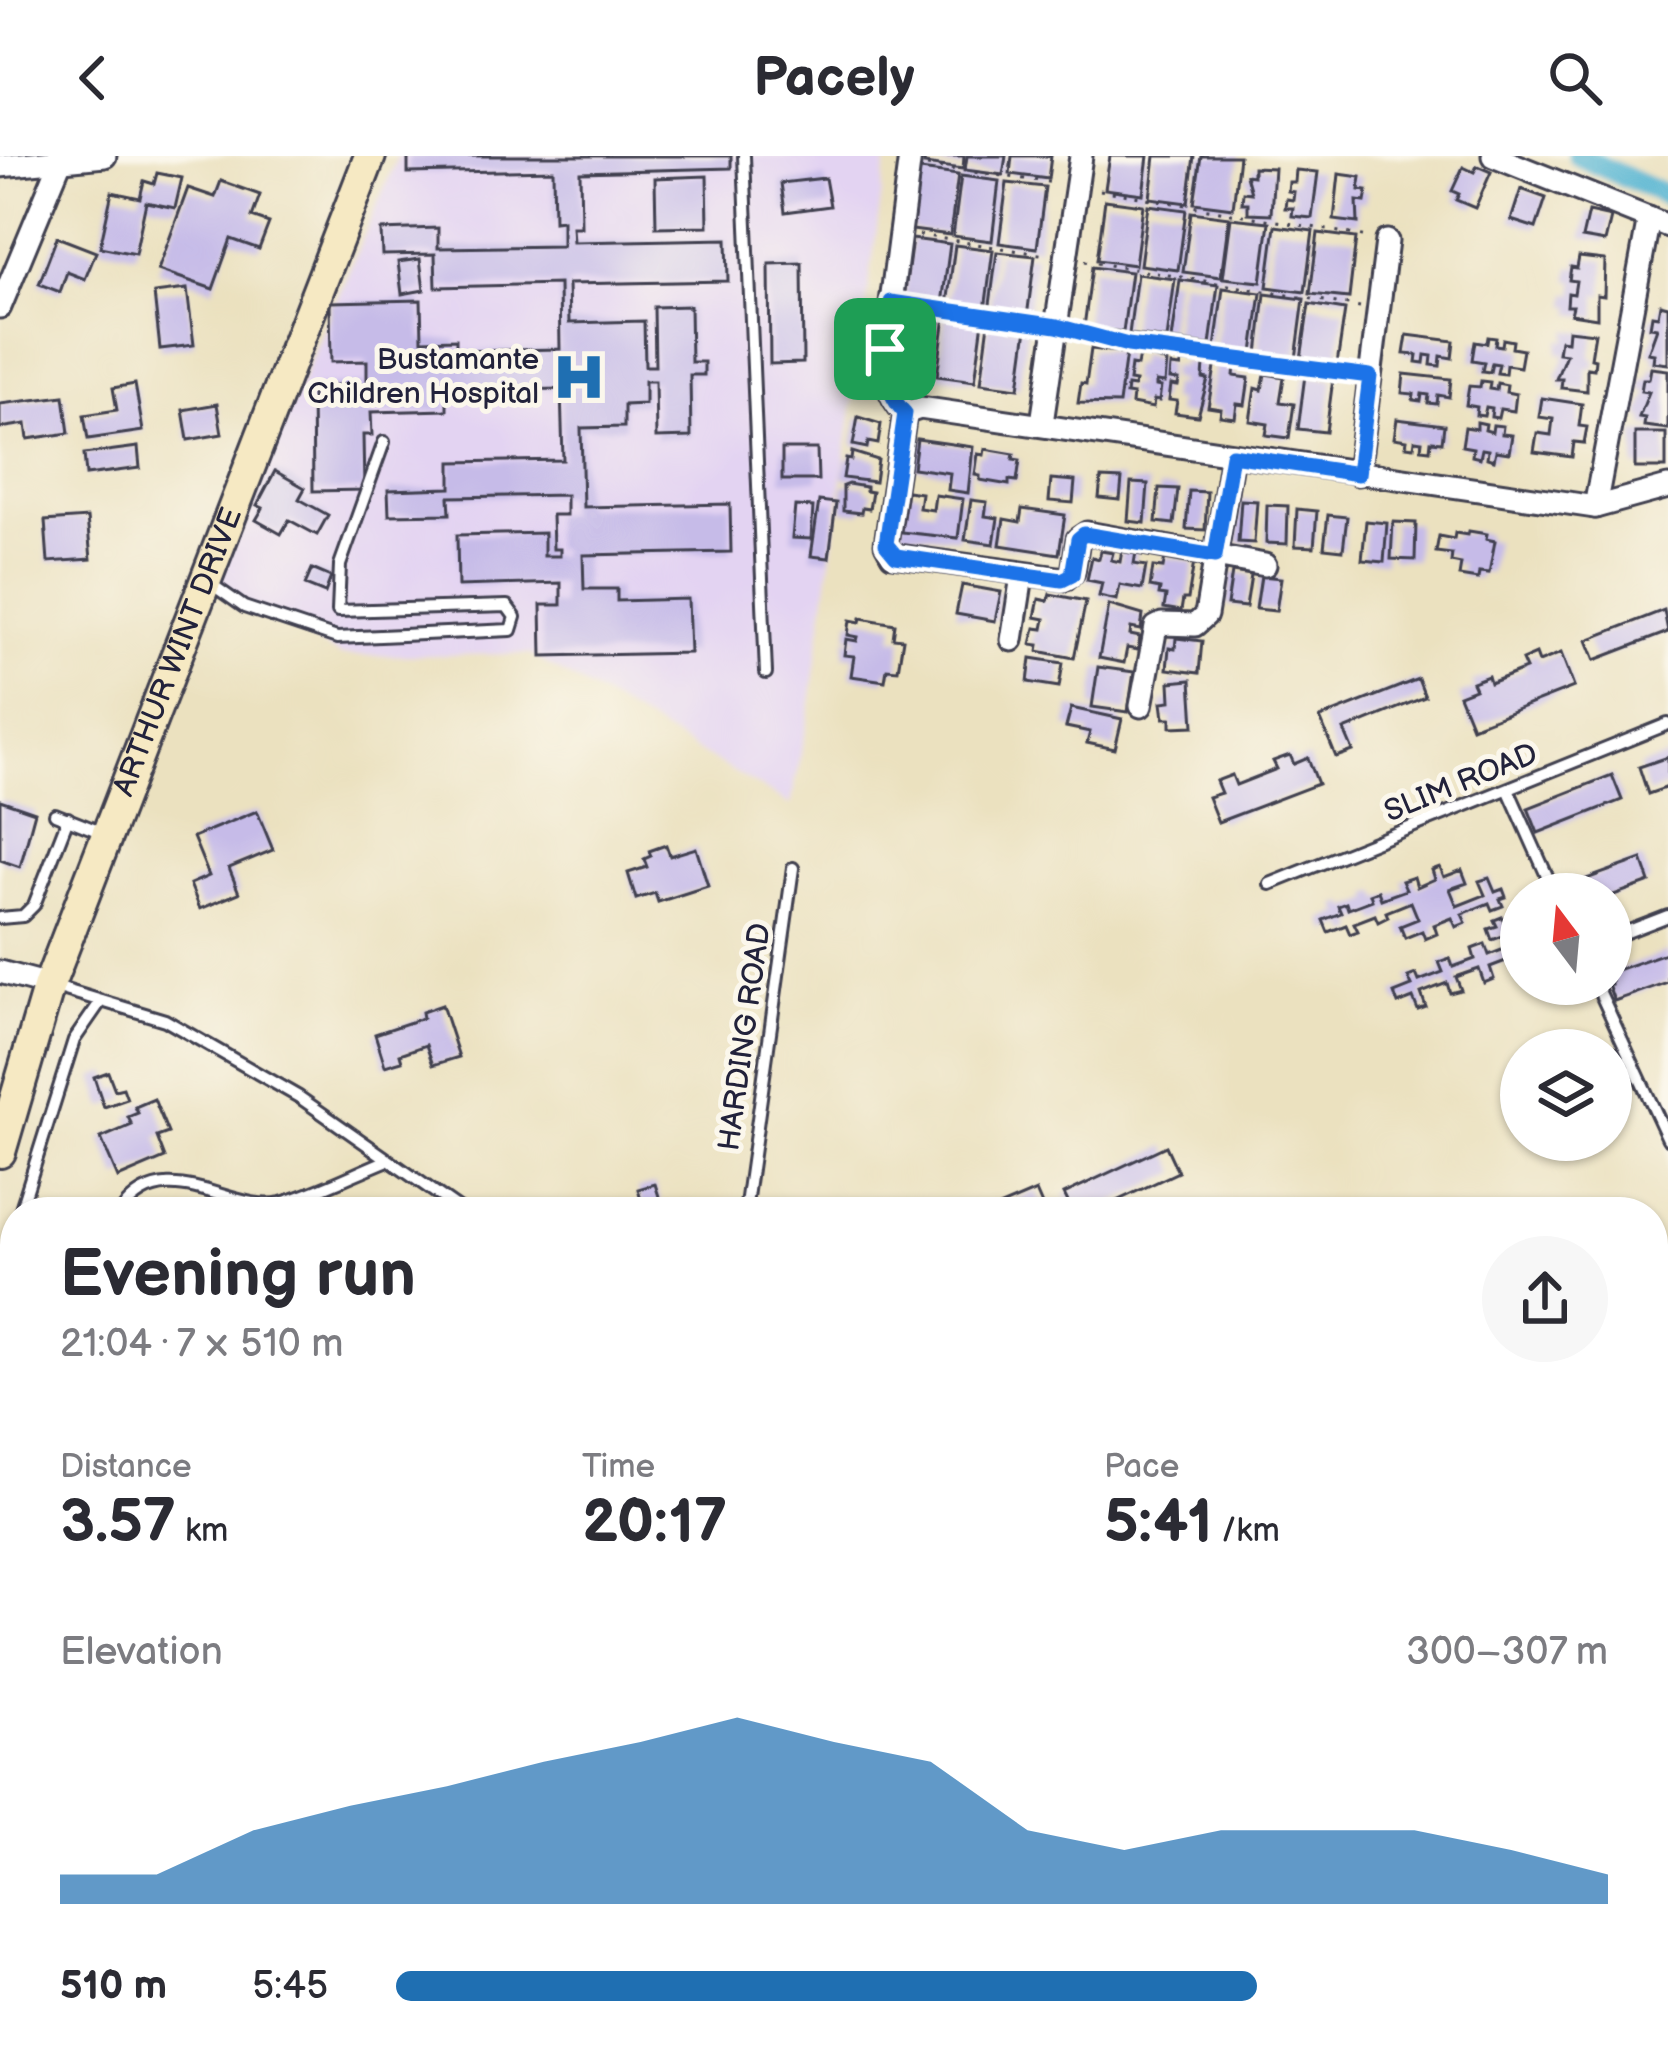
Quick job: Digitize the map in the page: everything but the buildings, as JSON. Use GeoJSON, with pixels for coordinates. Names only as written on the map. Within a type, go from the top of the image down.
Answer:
{"type":"FeatureCollection","features":[{"type":"Feature","properties":{"kind":"main road","name":"ARTHUR WINT DRIVE"},"geometry":{"type":"LineString","coordinates":[[0,1152],[49,985],[370,156]]}},
{"type":"Feature","properties":{"kind":"street"},"geometry":{"type":"LineString","coordinates":[[0,166],[105,156]]}},
{"type":"Feature","properties":{"kind":"street"},"geometry":{"type":"LineString","coordinates":[[1042,423],[1081,156]]}},
{"type":"Feature","properties":{"kind":"street"},"geometry":{"type":"LineString","coordinates":[[1492,156],[1659,222],[1595,507]]}},
{"type":"Feature","properties":{"kind":"street"},"geometry":{"type":"LineString","coordinates":[[0,307],[61,160]]}},
{"type":"Feature","properties":{"kind":"street"},"geometry":{"type":"LineString","coordinates":[[905,413],[893,401],[885,377],[909,160]]}},
{"type":"Feature","properties":{"kind":"street"},"geometry":{"type":"LineString","coordinates":[[1358,474],[1388,241]]}},
{"type":"Feature","properties":{"kind":"street"},"geometry":{"type":"LineString","coordinates":[[905,413],[920,408],[1042,423],[1595,507],[1668,487]]}},
{"type":"Feature","properties":{"kind":"street"},"geometry":{"type":"LineString","coordinates":[[905,413],[886,544],[890,553],[1022,576],[1069,578],[1078,539],[1087,533],[1265,565]]}},
{"type":"Feature","properties":{"kind":"street"},"geometry":{"type":"LineString","coordinates":[[1142,706],[1154,631],[1162,624],[1202,622],[1232,455]]}},
{"type":"Feature","properties":{"kind":"street"},"geometry":{"type":"LineString","coordinates":[[1012,640],[1022,576]]}},
{"type":"Feature","properties":{"kind":"street"},"geometry":{"type":"LineString","coordinates":[[0,972],[49,985]]}},
{"type":"Feature","properties":{"kind":"lane"},"geometry":{"type":"LineString","coordinates":[[744,156],[766,673]]}},
{"type":"Feature","properties":{"kind":"lane"},"geometry":{"type":"LineString","coordinates":[[337,638],[340,566],[384,442]]}},
{"type":"Feature","properties":{"kind":"lane"},"geometry":{"type":"LineString","coordinates":[[210,563],[214,586],[244,607],[337,638],[495,633],[511,630],[514,617],[507,607],[485,605],[338,611]]}},
{"type":"Feature","properties":{"kind":"lane","name":"SLIM ROAD"},"geometry":{"type":"LineString","coordinates":[[1270,884],[1668,724]]}},
{"type":"Feature","properties":{"kind":"lane"},"geometry":{"type":"LineString","coordinates":[[1509,791],[1546,873]]}},
{"type":"Feature","properties":{"kind":"lane"},"geometry":{"type":"LineString","coordinates":[[0,918],[23,916],[34,905],[62,816],[106,835]]}},
{"type":"Feature","properties":{"kind":"lane","name":"HARDING ROAD"},"geometry":{"type":"LineString","coordinates":[[747,1197],[793,868]]}},
{"type":"Feature","properties":{"kind":"lane"},"geometry":{"type":"LineString","coordinates":[[1632,930],[1668,916]]}},
{"type":"Feature","properties":{"kind":"lane"},"geometry":{"type":"LineString","coordinates":[[49,985],[165,1020],[298,1097],[441,1197]]}},
{"type":"Feature","properties":{"kind":"lane"},"geometry":{"type":"LineString","coordinates":[[25,1197],[74,1040],[101,1000]]}},
{"type":"Feature","properties":{"kind":"lane"},"geometry":{"type":"LineString","coordinates":[[1606,1005],[1668,1139]]}},
{"type":"Feature","properties":{"kind":"lane"},"geometry":{"type":"LineString","coordinates":[[295,1197],[388,1160]]}},
{"type":"Feature","properties":{"kind":"lane"},"geometry":{"type":"LineString","coordinates":[[137,1197],[156,1187],[177,1184],[242,1197]]}},
{"type":"Feature","properties":{"kind":"path"},"geometry":{"type":"LineString","coordinates":[[909,160],[1388,241]]}},
{"type":"Feature","properties":{"kind":"path"},"geometry":{"type":"LineString","coordinates":[[900,232],[1379,310]]}},
{"type":"Feature","properties":{"kind":"path"},"geometry":{"type":"LineString","coordinates":[[891,302],[1057,326],[1128,345],[1370,376]]}},
{"type":"Feature","properties":{"kind":"shaded area","name":"Bustamante Children Hospital"},"geometry":{"type":"Polygon","coordinates":[[[398,156],[887,156],[810,709],[791,805],[529,654],[341,656],[214,586],[398,156]]]}},
{"type":"Feature","properties":{"kind":"waterway"},"geometry":{"type":"LineString","coordinates":[[1578,156],[1668,196]]}},
{"type":"Feature","properties":{"kind":"place","name":"Bustamante Children Hospital"},"geometry":{"type":"Point","coordinates":[579,377]}},
{"type":"Feature","properties":{"kind":"route"},"geometry":{"type":"LineString","coordinates":[[891,302],[1057,326],[1128,345],[1370,376],[1358,474],[1232,455],[1215,556],[1084,534],[1078,539],[1072,575],[1062,580],[896,556],[886,544],[905,413],[893,401],[885,377],[885,349],[891,302]]}}]}
